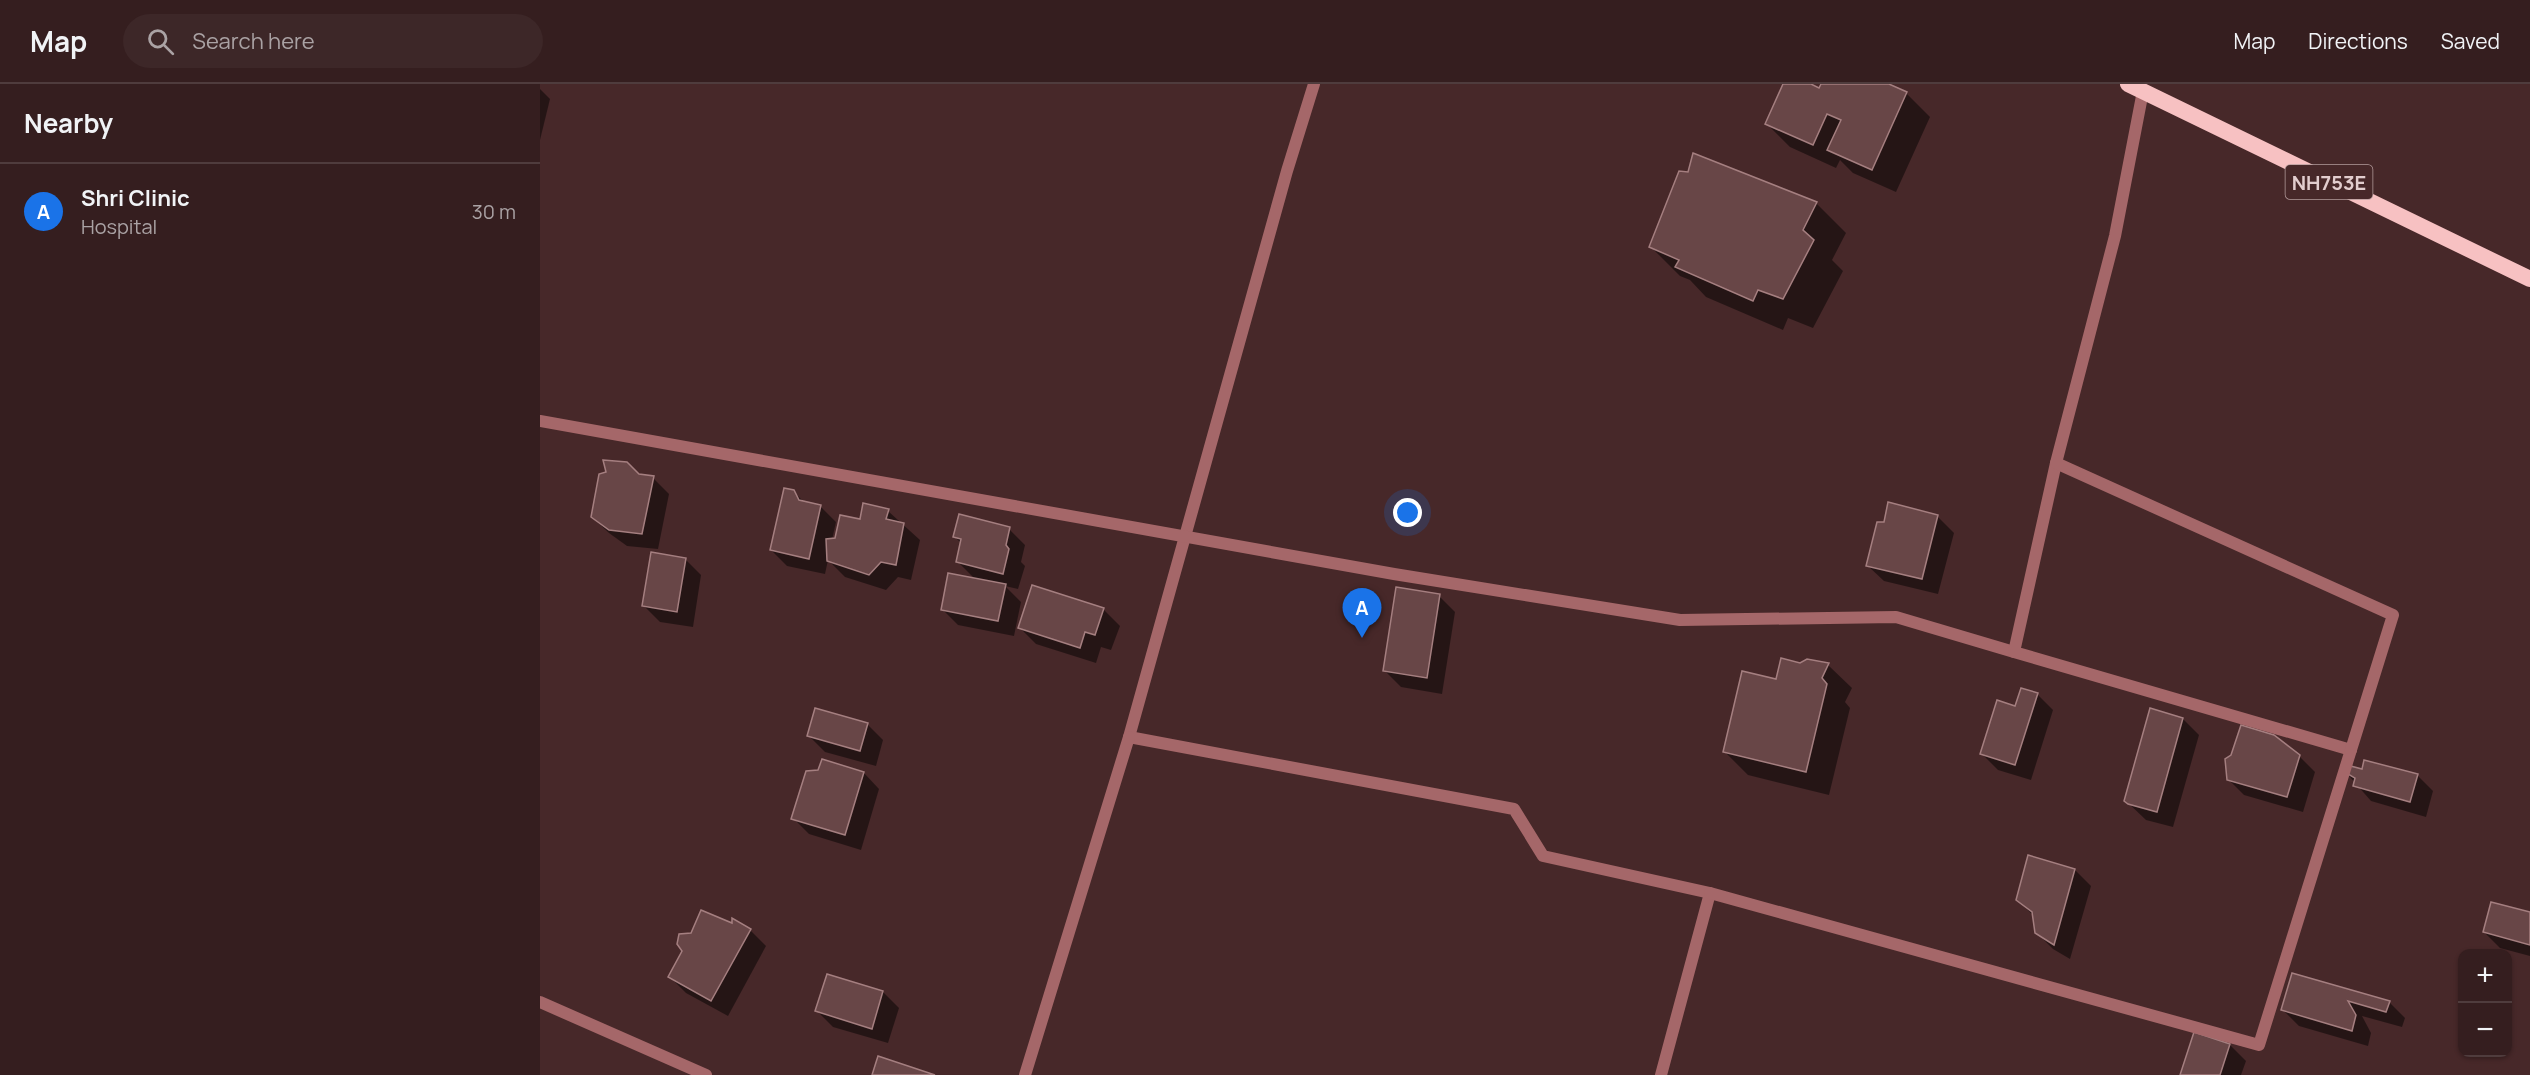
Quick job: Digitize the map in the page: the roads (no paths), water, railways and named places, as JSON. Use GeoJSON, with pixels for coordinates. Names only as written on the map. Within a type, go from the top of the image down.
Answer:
{"type":"FeatureCollection","features":[{"type":"Feature","properties":{"kind":"highway","name":"NH753E"},"geometry":{"type":"LineString","coordinates":[[2135,88],[2530,279]]}},
{"type":"Feature","properties":{"kind":"street"},"geometry":{"type":"LineString","coordinates":[[1025,1075],[1129,737],[1287,171],[1314,84]]}},
{"type":"Feature","properties":{"kind":"street"},"geometry":{"type":"LineString","coordinates":[[2014,652],[2056,464],[2115,236],[2135,88]]}},
{"type":"Feature","properties":{"kind":"street"},"geometry":{"type":"LineString","coordinates":[[540,421],[1382,572],[1680,621],[1896,617],[2351,750]]}},
{"type":"Feature","properties":{"kind":"street"},"geometry":{"type":"LineString","coordinates":[[1129,737],[1514,809],[1543,856],[1710,894],[2259,1045],[2393,615],[2056,464]]}},
{"type":"Feature","properties":{"kind":"street"},"geometry":{"type":"LineString","coordinates":[[1661,1075],[1710,894]]}},
{"type":"Feature","properties":{"kind":"street"},"geometry":{"type":"LineString","coordinates":[[540,1002],[706,1075]]}},
{"type":"Feature","properties":{"kind":"place","name":"Shri Clinic"},"geometry":{"type":"Point","coordinates":[1362,638]}}]}
